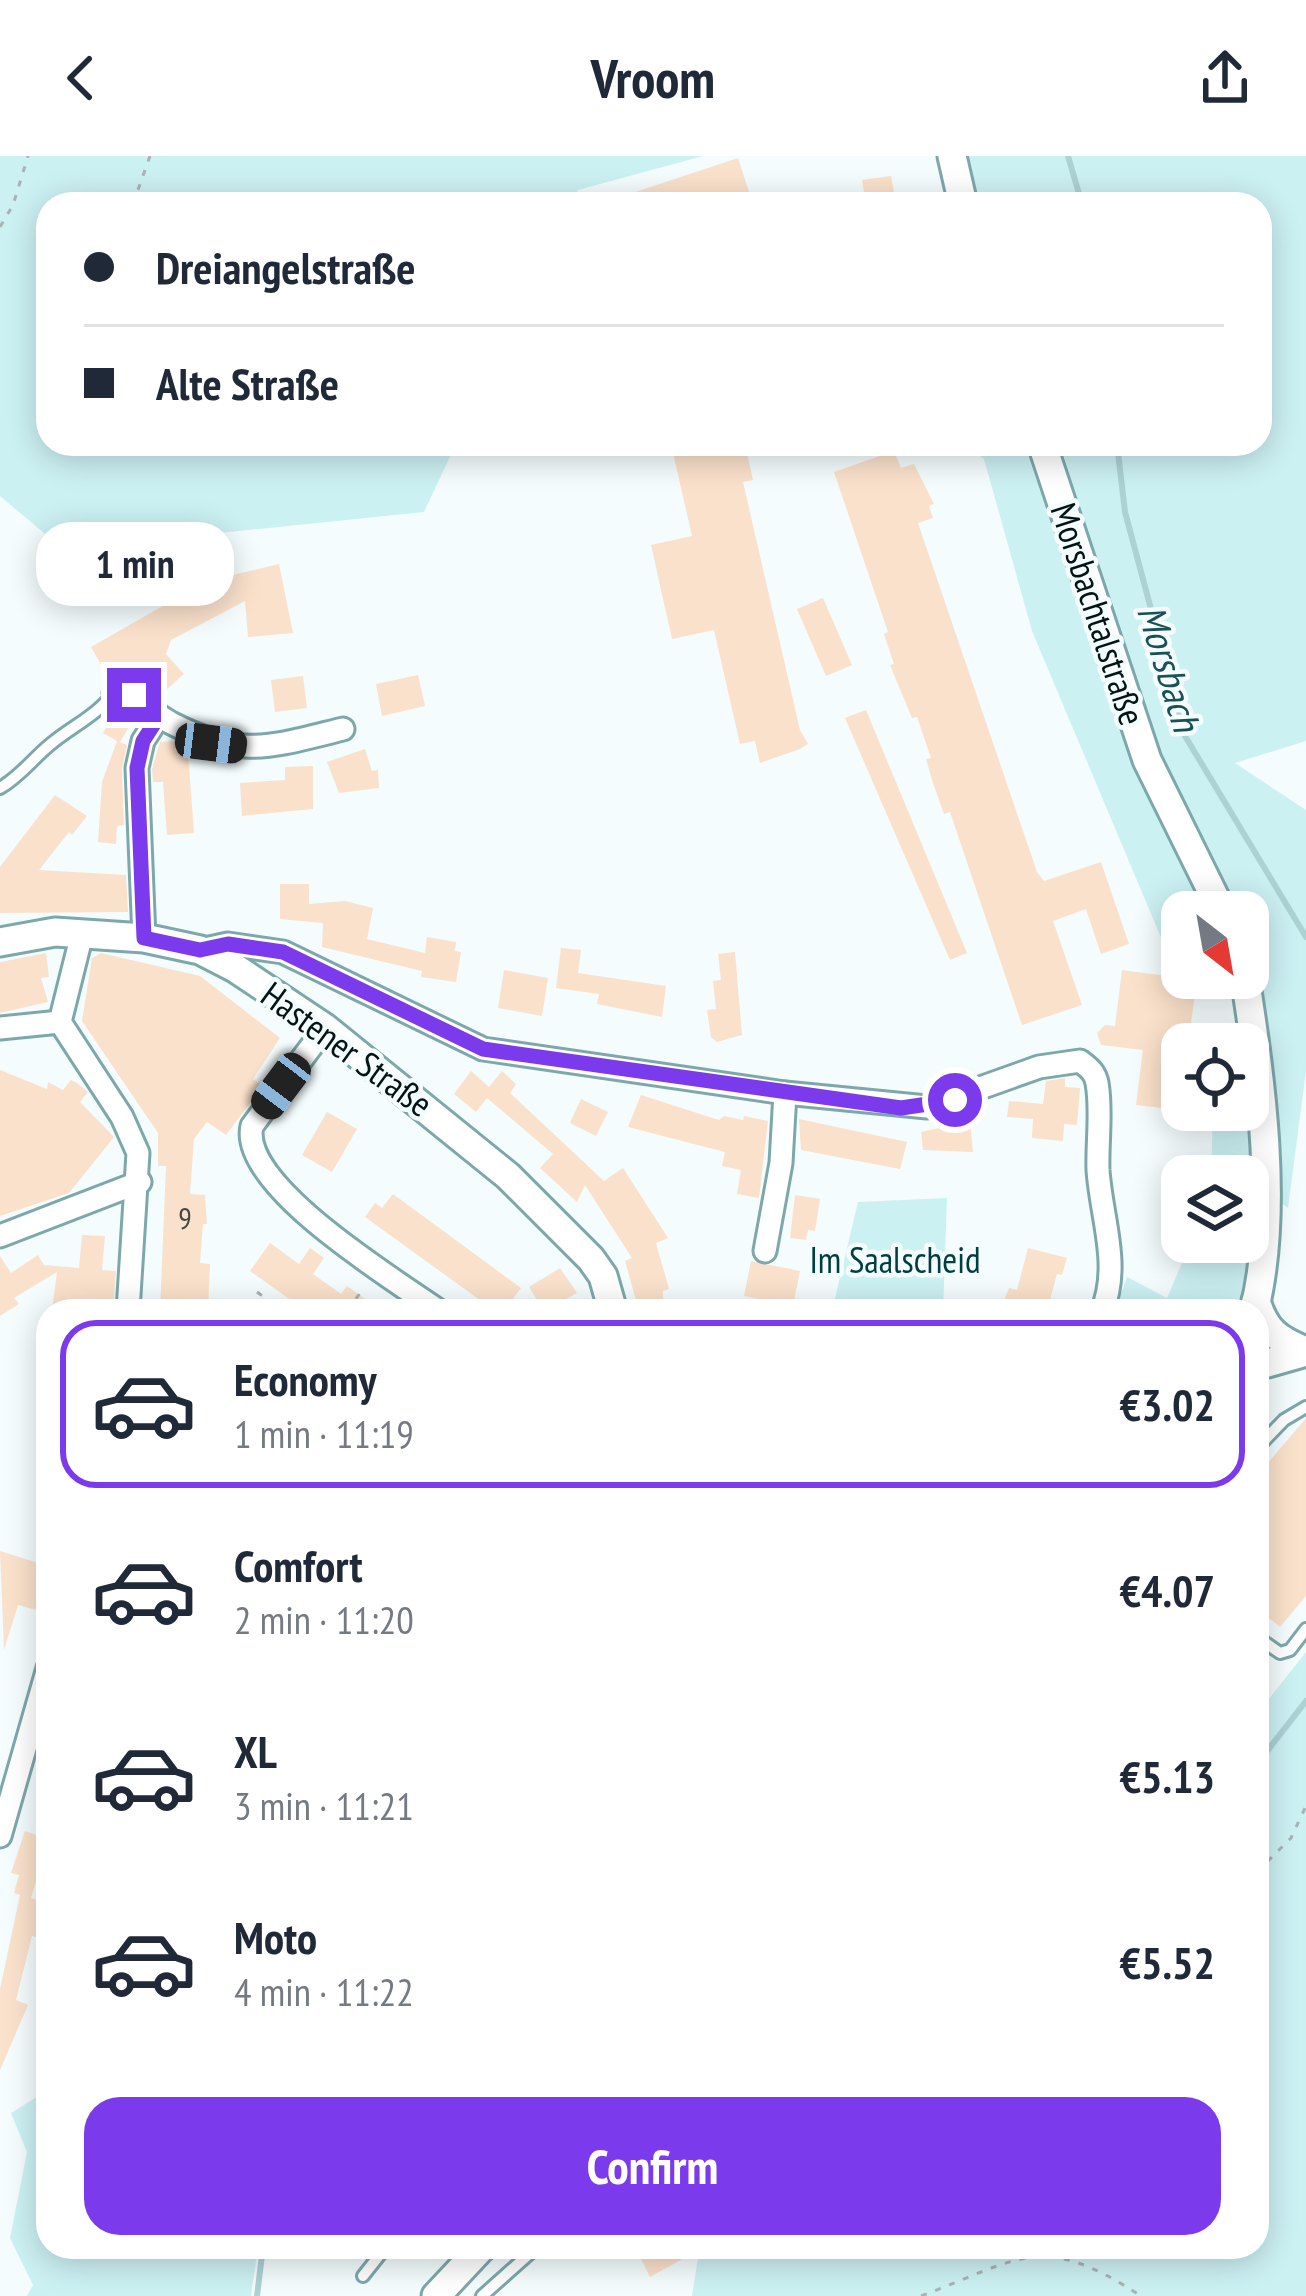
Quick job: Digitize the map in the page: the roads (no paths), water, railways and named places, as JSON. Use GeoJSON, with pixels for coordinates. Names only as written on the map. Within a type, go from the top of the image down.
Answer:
{"type":"FeatureCollection","features":[{"type":"Feature","properties":{"kind":"main road"},"geometry":{"type":"LineString","coordinates":[[952,156],[960,192]]}},
{"type":"Feature","properties":{"kind":"main road","name":"Morsbachtalstraße"},"geometry":{"type":"LineString","coordinates":[[1046,456],[1147,760],[1212,891]]}},
{"type":"Feature","properties":{"kind":"main road","name":"Hastener Straße"},"geometry":{"type":"LineString","coordinates":[[0,942],[39,934],[82,934],[144,938],[200,950],[326,1028],[474,1146],[581,1247],[602,1276],[609,1299]]}},
{"type":"Feature","properties":{"kind":"main road"},"geometry":{"type":"LineString","coordinates":[[1246,999],[1267,1199],[1256,1299]]}},
{"type":"Feature","properties":{"kind":"main road"},"geometry":{"type":"LineString","coordinates":[[1269,1330],[1306,1352]]}},
{"type":"Feature","properties":{"kind":"main road"},"geometry":{"type":"LineString","coordinates":[[1269,1363],[1306,1352]]}},
{"type":"Feature","properties":{"kind":"main road"},"geometry":{"type":"LineString","coordinates":[[436,2296],[471,2259]]}},
{"type":"Feature","properties":{"kind":"street"},"geometry":{"type":"LineString","coordinates":[[114,693],[134,695],[159,716],[211,743],[246,748],[343,729]]}},
{"type":"Feature","properties":{"kind":"street"},"geometry":{"type":"LineString","coordinates":[[144,938],[137,768],[143,741],[159,716]]}},
{"type":"Feature","properties":{"kind":"street"},"geometry":{"type":"LineString","coordinates":[[82,934],[60,1022],[130,1130],[138,1153],[140,1182],[129,1299]]}},
{"type":"Feature","properties":{"kind":"street"},"geometry":{"type":"LineString","coordinates":[[200,950],[228,944],[283,952],[483,1049],[785,1093],[927,1107],[1040,1067],[1080,1061],[1093,1070],[1097,1085],[1098,1172],[1111,1261],[1107,1299]]}},
{"type":"Feature","properties":{"kind":"street"},"geometry":{"type":"LineString","coordinates":[[0,1028],[60,1022]]}},
{"type":"Feature","properties":{"kind":"street"},"geometry":{"type":"LineString","coordinates":[[326,1028],[259,1115],[249,1136],[290,1203],[422,1299]]}},
{"type":"Feature","properties":{"kind":"street"},"geometry":{"type":"LineString","coordinates":[[766,1251],[781,1163],[785,1093]]}},
{"type":"Feature","properties":{"kind":"street"},"geometry":{"type":"LineString","coordinates":[[0,1236],[140,1182]]}},
{"type":"Feature","properties":{"kind":"street"},"geometry":{"type":"LineString","coordinates":[[0,1836],[36,1711]]}},
{"type":"Feature","properties":{"kind":"lane"},"geometry":{"type":"LineString","coordinates":[[0,788],[21,776],[49,746],[114,693]]}},
{"type":"Feature","properties":{"kind":"lane"},"geometry":{"type":"LineString","coordinates":[[1269,1436],[1306,1407]]}},
{"type":"Feature","properties":{"kind":"lane"},"geometry":{"type":"LineString","coordinates":[[1269,1645],[1280,1652],[1290,1649],[1306,1629]]}},
{"type":"Feature","properties":{"kind":"lane"},"geometry":{"type":"LineString","coordinates":[[363,2276],[376,2259]]}},
{"type":"Feature","properties":{"kind":"lane"},"geometry":{"type":"LineString","coordinates":[[482,2296],[524,2259]]}},
{"type":"Feature","properties":{"kind":"waterway","name":"Morsbach"},"geometry":{"type":"LineString","coordinates":[[1068,156],[1078,192]]}},
{"type":"Feature","properties":{"kind":"waterway","name":"Morsbach"},"geometry":{"type":"LineString","coordinates":[[1118,456],[1125,512],[1185,736],[1306,937]]}},
{"type":"Feature","properties":{"kind":"waterway","name":"Morsbach"},"geometry":{"type":"LineString","coordinates":[[1269,1749],[1306,1701]]}},
{"type":"Feature","properties":{"kind":"waterway","name":"Morsbach"},"geometry":{"type":"LineString","coordinates":[[257,2296],[262,2259]]}},
{"type":"Feature","properties":{"kind":"park label","name":"Im Saalscheid"},"geometry":{"type":"Point","coordinates":[895,1260]}}]}
